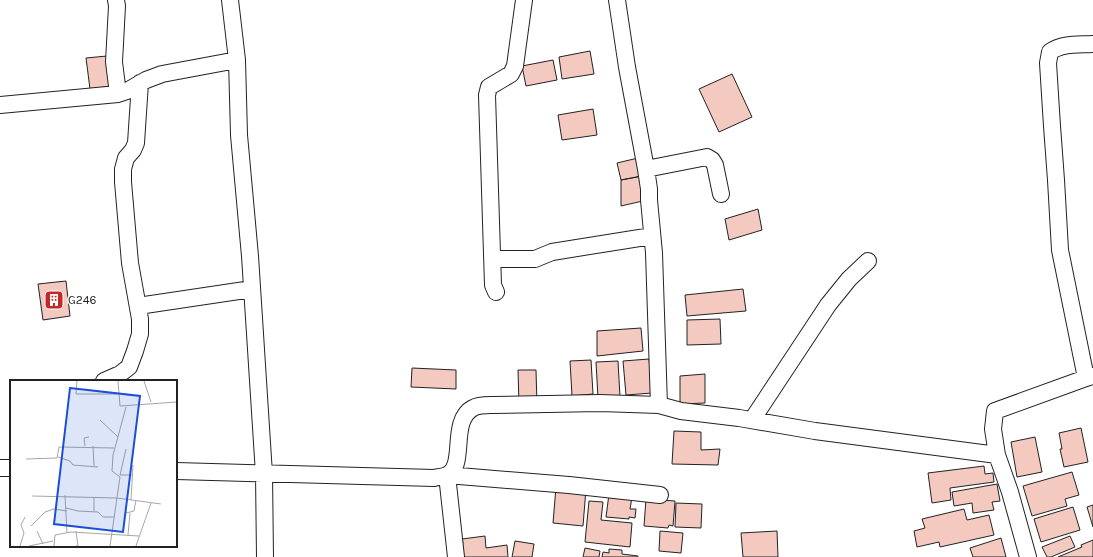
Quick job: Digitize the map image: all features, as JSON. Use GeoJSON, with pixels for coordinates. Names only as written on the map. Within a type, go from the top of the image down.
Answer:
{"type":"FeatureCollection","features":[{"type":"Feature","properties":{"kind":"street"},"geometry":{"type":"LineString","coordinates":[[116,0],[114,62],[118,94]]}},
{"type":"Feature","properties":{"kind":"street"},"geometry":{"type":"LineString","coordinates":[[230,0],[237,60],[238,135],[252,289],[264,474],[265,557]]}},
{"type":"Feature","properties":{"kind":"street"},"geometry":{"type":"LineString","coordinates":[[496,292],[493,285],[487,94],[489,87],[510,74],[516,66],[524,0]]}},
{"type":"Feature","properties":{"kind":"street"},"geometry":{"type":"LineString","coordinates":[[617,0],[626,67],[646,169],[654,260],[659,405]]}},
{"type":"Feature","properties":{"kind":"street"},"geometry":{"type":"LineString","coordinates":[[1028,557],[1010,492],[997,455],[993,429],[995,411],[1090,377],[1060,250],[1048,63],[1050,52],[1056,48],[1066,45],[1093,44]]}},
{"type":"Feature","properties":{"kind":"street"},"geometry":{"type":"LineString","coordinates":[[0,105],[118,94],[162,74],[237,60]]}},
{"type":"Feature","properties":{"kind":"street"},"geometry":{"type":"LineString","coordinates":[[106,380],[120,374],[129,367],[140,334],[140,319],[130,263],[123,168],[126,158],[133,150],[136,143],[140,83]]}},
{"type":"Feature","properties":{"kind":"street"},"geometry":{"type":"LineString","coordinates":[[646,169],[707,158],[712,160],[715,165],[721,194]]}},
{"type":"Feature","properties":{"kind":"street"},"geometry":{"type":"LineString","coordinates":[[492,259],[535,259],[552,252],[652,236]]}},
{"type":"Feature","properties":{"kind":"street"},"geometry":{"type":"LineString","coordinates":[[752,420],[828,305],[849,279],[868,261]]}},
{"type":"Feature","properties":{"kind":"street"},"geometry":{"type":"LineString","coordinates":[[138,306],[252,289]]}},
{"type":"Feature","properties":{"kind":"street"},"geometry":{"type":"LineString","coordinates":[[447,475],[454,469],[457,457],[460,425],[466,414],[472,408],[481,405],[600,403],[659,405],[681,410],[815,431],[997,455]]}},
{"type":"Feature","properties":{"kind":"street"},"geometry":{"type":"LineString","coordinates":[[177,471],[434,478],[447,475],[569,485],[660,495]]}},
{"type":"Feature","properties":{"kind":"street"},"geometry":{"type":"LineString","coordinates":[[447,475],[456,557]]}},
{"type":"Feature","properties":{"kind":"building"},"geometry":{"type":"Polygon","coordinates":[[[590,51],[594,74],[562,79],[559,57],[590,51]]]}},
{"type":"Feature","properties":{"kind":"building"},"geometry":{"type":"Polygon","coordinates":[[[107,56],[111,86],[90,89],[86,58],[107,56]]]}},
{"type":"Feature","properties":{"kind":"building"},"geometry":{"type":"Polygon","coordinates":[[[553,60],[557,80],[526,86],[522,66],[553,60]]]}},
{"type":"Feature","properties":{"kind":"building"},"geometry":{"type":"Polygon","coordinates":[[[732,74],[752,117],[719,132],[699,89],[732,74]]]}},
{"type":"Feature","properties":{"kind":"building"},"geometry":{"type":"Polygon","coordinates":[[[593,109],[597,135],[562,140],[558,115],[593,109]]]}},
{"type":"Feature","properties":{"kind":"building"},"geometry":{"type":"Polygon","coordinates":[[[638,158],[642,176],[621,180],[617,163],[638,158]]]}},
{"type":"Feature","properties":{"kind":"building"},"geometry":{"type":"Polygon","coordinates":[[[642,176],[647,200],[621,206],[621,180],[642,176]]]}},
{"type":"Feature","properties":{"kind":"building"},"geometry":{"type":"Polygon","coordinates":[[[758,209],[762,230],[729,240],[725,219],[758,209]]]}},
{"type":"Feature","properties":{"kind":"building","name":"G246"},"geometry":{"type":"Polygon","coordinates":[[[66,281],[70,316],[43,320],[38,284],[66,281]]]}},
{"type":"Feature","properties":{"kind":"building"},"geometry":{"type":"Polygon","coordinates":[[[743,289],[746,311],[687,316],[685,295],[743,289]]]}},
{"type":"Feature","properties":{"kind":"building"},"geometry":{"type":"Polygon","coordinates":[[[720,319],[721,344],[687,345],[687,320],[720,319]]]}},
{"type":"Feature","properties":{"kind":"building"},"geometry":{"type":"Polygon","coordinates":[[[641,328],[643,351],[597,356],[597,331],[641,328]]]}},
{"type":"Feature","properties":{"kind":"building"},"geometry":{"type":"Polygon","coordinates":[[[649,359],[652,393],[626,395],[623,361],[649,359]]]}},
{"type":"Feature","properties":{"kind":"building"},"geometry":{"type":"Polygon","coordinates":[[[591,360],[593,394],[572,396],[570,361],[591,360]]]}},
{"type":"Feature","properties":{"kind":"building"},"geometry":{"type":"Polygon","coordinates":[[[618,361],[620,397],[598,398],[596,362],[618,361]]]}},
{"type":"Feature","properties":{"kind":"building"},"geometry":{"type":"Polygon","coordinates":[[[412,368],[456,370],[456,389],[411,387],[412,368]]]}},
{"type":"Feature","properties":{"kind":"building"},"geometry":{"type":"Polygon","coordinates":[[[518,370],[536,370],[537,405],[519,405],[518,370]]]}},
{"type":"Feature","properties":{"kind":"building"},"geometry":{"type":"Polygon","coordinates":[[[705,374],[705,403],[680,404],[680,376],[705,374]]]}},
{"type":"Feature","properties":{"kind":"building"},"geometry":{"type":"Polygon","coordinates":[[[1081,428],[1088,462],[1064,467],[1060,449],[1062,449],[1059,433],[1081,428]]]}},
{"type":"Feature","properties":{"kind":"building"},"geometry":{"type":"Polygon","coordinates":[[[674,431],[701,432],[701,450],[720,449],[718,465],[672,464],[674,431]]]}},
{"type":"Feature","properties":{"kind":"building"},"geometry":{"type":"Polygon","coordinates":[[[1035,437],[1042,472],[1017,477],[1011,442],[1035,437]]]}},
{"type":"Feature","properties":{"kind":"building"},"geometry":{"type":"Polygon","coordinates":[[[984,466],[985,474],[993,473],[994,482],[950,488],[951,500],[932,503],[928,473],[984,466]]]}},
{"type":"Feature","properties":{"kind":"building"},"geometry":{"type":"Polygon","coordinates":[[[1072,472],[1079,495],[1065,499],[1067,506],[1032,516],[1023,486],[1072,472]]]}},
{"type":"Feature","properties":{"kind":"building"},"geometry":{"type":"Polygon","coordinates":[[[997,484],[1000,501],[992,502],[994,510],[973,513],[972,503],[954,506],[952,492],[997,484]]]}},
{"type":"Feature","properties":{"kind":"building"},"geometry":{"type":"Polygon","coordinates":[[[556,487],[586,489],[583,526],[553,523],[556,487]]]}},
{"type":"Feature","properties":{"kind":"building"},"geometry":{"type":"Polygon","coordinates":[[[609,494],[632,497],[630,509],[636,509],[635,518],[629,517],[629,519],[606,517],[609,494]]]}},
{"type":"Feature","properties":{"kind":"building"},"geometry":{"type":"Polygon","coordinates":[[[646,499],[675,501],[673,526],[669,525],[668,528],[644,526],[646,499]]]}},
{"type":"Feature","properties":{"kind":"building"},"geometry":{"type":"Polygon","coordinates":[[[589,501],[603,502],[601,520],[632,523],[630,547],[585,542],[589,501]]]}},
{"type":"Feature","properties":{"kind":"building"},"geometry":{"type":"Polygon","coordinates":[[[676,503],[702,504],[701,528],[675,527],[676,503]]]}},
{"type":"Feature","properties":{"kind":"building"},"geometry":{"type":"Polygon","coordinates":[[[1093,505],[1093,527],[1087,507],[1093,505]]]}},
{"type":"Feature","properties":{"kind":"building"},"geometry":{"type":"Polygon","coordinates":[[[1073,507],[1080,530],[1041,542],[1034,519],[1073,507]]]}},
{"type":"Feature","properties":{"kind":"building"},"geometry":{"type":"Polygon","coordinates":[[[964,509],[967,520],[989,515],[994,535],[940,547],[939,542],[917,547],[914,531],[925,528],[922,519],[964,509]]]}},
{"type":"Feature","properties":{"kind":"building"},"geometry":{"type":"Polygon","coordinates":[[[660,531],[683,533],[681,553],[659,551],[660,531]]]}},
{"type":"Feature","properties":{"kind":"building"},"geometry":{"type":"Polygon","coordinates":[[[777,531],[778,557],[743,557],[741,533],[777,531]]]}},
{"type":"Feature","properties":{"kind":"building"},"geometry":{"type":"Polygon","coordinates":[[[485,536],[486,548],[507,545],[508,557],[462,557],[460,544],[463,543],[462,539],[485,536]]]}},
{"type":"Feature","properties":{"kind":"building"},"geometry":{"type":"Polygon","coordinates":[[[1070,536],[1075,547],[1051,557],[1047,557],[1042,547],[1070,536]]]}},
{"type":"Feature","properties":{"kind":"building"},"geometry":{"type":"Polygon","coordinates":[[[1001,538],[1006,557],[973,557],[970,548],[1001,538]]]}},
{"type":"Feature","properties":{"kind":"building"},"geometry":{"type":"Polygon","coordinates":[[[1093,540],[1093,557],[1058,557],[1082,547],[1081,545],[1093,540]]]}},
{"type":"Feature","properties":{"kind":"building"},"geometry":{"type":"Polygon","coordinates":[[[515,541],[534,544],[532,557],[512,557],[515,541]]]}},
{"type":"Feature","properties":{"kind":"building"},"geometry":{"type":"Polygon","coordinates":[[[585,548],[600,551],[599,557],[583,557],[585,548]]]}},
{"type":"Feature","properties":{"kind":"building"},"geometry":{"type":"Polygon","coordinates":[[[609,549],[622,550],[622,554],[638,557],[602,557],[603,552],[609,553],[609,549]]]}},
{"type":"Feature","properties":{"kind":"place","name":"G246"},"geometry":{"type":"Point","coordinates":[54,300]}}]}
